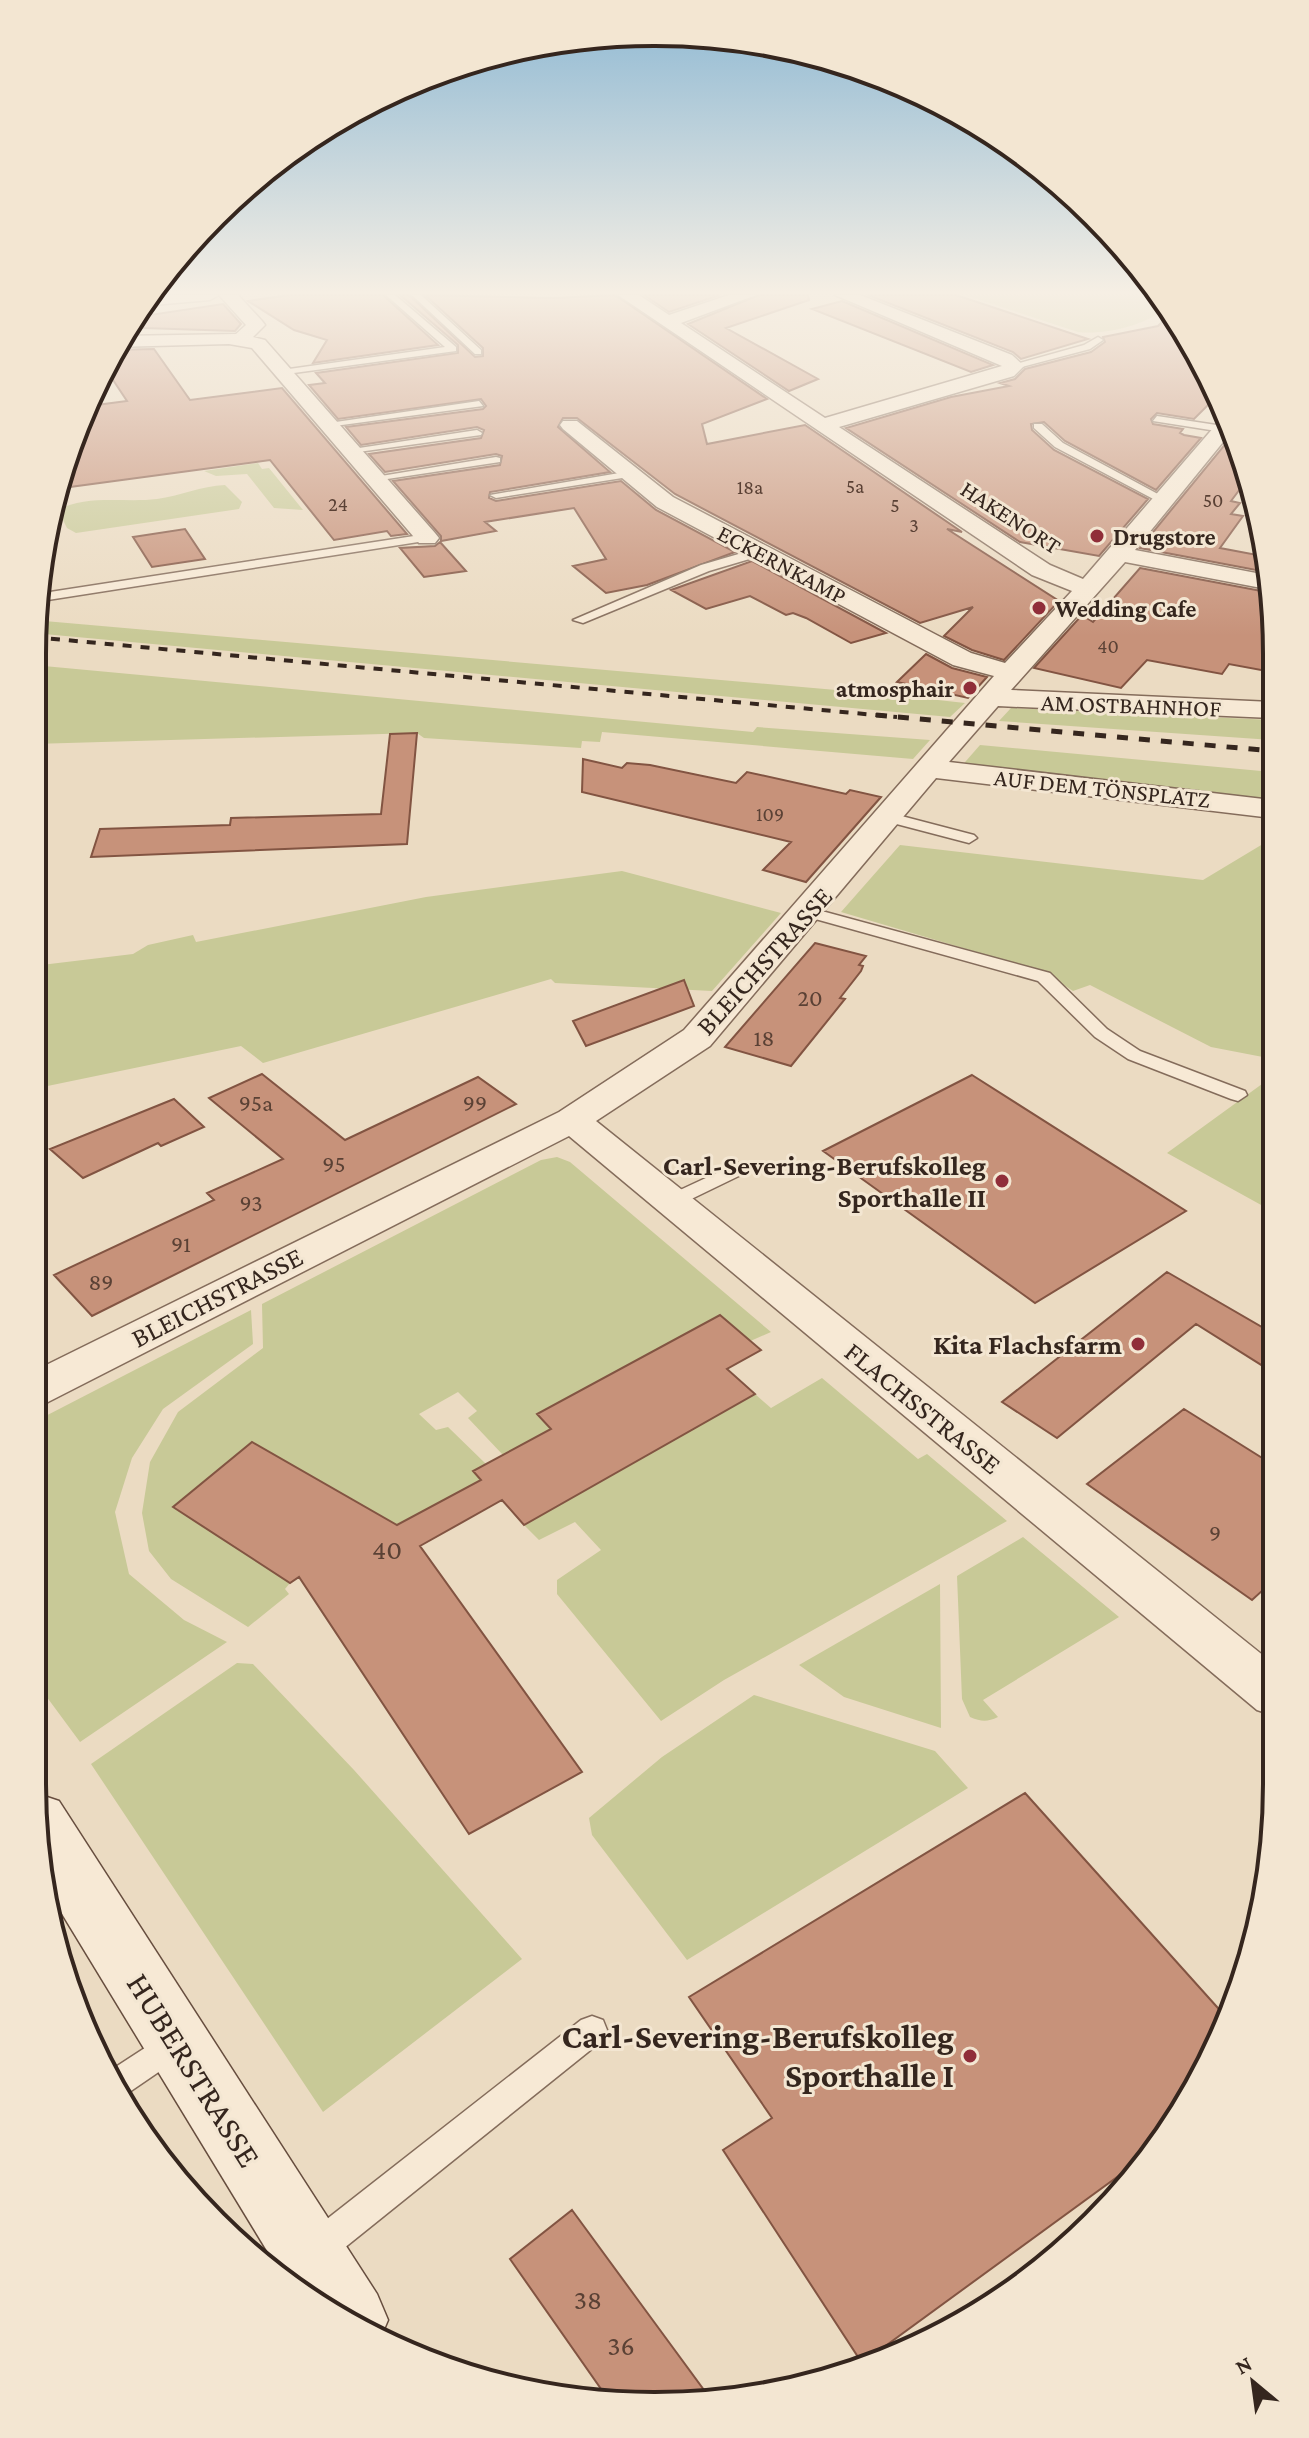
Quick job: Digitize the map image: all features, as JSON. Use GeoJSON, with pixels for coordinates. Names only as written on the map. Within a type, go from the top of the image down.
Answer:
{"type":"FeatureCollection","features":[{"type":"Feature","properties":{"kind":"main road","name":"HUBERSTRASSE"},"geometry":{"type":"LineString","coordinates":[[48,1837],[341,2305]]}},
{"type":"Feature","properties":{"kind":"street"},"geometry":{"type":"LineString","coordinates":[[314,409],[427,538]]}},
{"type":"Feature","properties":{"kind":"street","name":"HAKENORT"},"geometry":{"type":"LineString","coordinates":[[798,409],[1041,570],[1062,581],[1090,588]]}},
{"type":"Feature","properties":{"kind":"street"},"geometry":{"type":"LineString","coordinates":[[822,425],[879,409]]}},
{"type":"Feature","properties":{"kind":"street","name":"ECKERNKAMP"},"geometry":{"type":"LineString","coordinates":[[570,425],[665,502],[962,659],[1011,673]]}},
{"type":"Feature","properties":{"kind":"street","name":"BLEICHSTRASSE"},"geometry":{"type":"LineString","coordinates":[[46,1384],[572,1120],[697,1038],[890,818],[1011,673],[1090,588],[1221,432]]}},
{"type":"Feature","properties":{"kind":"street"},"geometry":{"type":"LineString","coordinates":[[1119,554],[1259,580]]}},
{"type":"Feature","properties":{"kind":"street","name":"AM OSTBAHNHOF"},"geometry":{"type":"LineString","coordinates":[[991,697],[1263,710]]}},
{"type":"Feature","properties":{"kind":"street","name":"AUF DEM TÖNSPLATZ"},"geometry":{"type":"LineString","coordinates":[[931,769],[1263,808]]}},
{"type":"Feature","properties":{"kind":"street","name":"FLACHSSTRASSE"},"geometry":{"type":"LineString","coordinates":[[572,1120],[1263,1685]]}},
{"type":"Feature","properties":{"kind":"lane"},"geometry":{"type":"LineString","coordinates":[[327,424],[443,409]]}},
{"type":"Feature","properties":{"kind":"lane"},"geometry":{"type":"LineString","coordinates":[[1157,419],[1218,425]]}},
{"type":"Feature","properties":{"kind":"lane"},"geometry":{"type":"LineString","coordinates":[[1038,426],[1059,445],[1163,500]]}},
{"type":"Feature","properties":{"kind":"lane"},"geometry":{"type":"LineString","coordinates":[[351,450],[477,433]]}},
{"type":"Feature","properties":{"kind":"lane"},"geometry":{"type":"LineString","coordinates":[[374,478],[496,460]]}},
{"type":"Feature","properties":{"kind":"lane"},"geometry":{"type":"LineString","coordinates":[[496,495],[631,474]]}},
{"type":"Feature","properties":{"kind":"lane"},"geometry":{"type":"LineString","coordinates":[[49,596],[427,538]]}},
{"type":"Feature","properties":{"kind":"lane"},"geometry":{"type":"LineString","coordinates":[[579,620],[705,568],[759,552]]}},
{"type":"Feature","properties":{"kind":"lane"},"geometry":{"type":"LineString","coordinates":[[890,818],[969,838]]}},
{"type":"Feature","properties":{"kind":"lane"},"geometry":{"type":"LineString","coordinates":[[807,912],[1044,977],[1101,1033],[1134,1055],[1238,1095]]}},
{"type":"Feature","properties":{"kind":"lane"},"geometry":{"type":"LineString","coordinates":[[672,1201],[738,1169]]}},
{"type":"Feature","properties":{"kind":"lane"},"geometry":{"type":"LineString","coordinates":[[309,2254],[592,2030]]}},
{"type":"Feature","properties":{"kind":"lane"},"geometry":{"type":"LineString","coordinates":[[123,2079],[176,2042]]}},
{"type":"Feature","properties":{"kind":"green space"},"geometry":{"type":"Polygon","coordinates":[[[258,463],[262,469],[269,468],[303,510],[274,508],[247,474],[216,476],[204,471],[258,463]]]}},
{"type":"Feature","properties":{"kind":"green space"},"geometry":{"type":"Polygon","coordinates":[[[225,485],[242,502],[239,509],[76,533],[67,528],[62,518],[65,507],[81,502],[157,499],[225,485]]]}},
{"type":"Feature","properties":{"kind":"green space"},"geometry":{"type":"Polygon","coordinates":[[[47,621],[965,703],[950,717],[47,634],[47,621]]]}},
{"type":"Feature","properties":{"kind":"green space"},"geometry":{"type":"Polygon","coordinates":[[[46,666],[753,732],[757,727],[930,740],[913,759],[602,732],[600,742],[582,741],[581,748],[424,738],[417,733],[46,744],[46,666]]]}},
{"type":"Feature","properties":{"kind":"green space"},"geometry":{"type":"Polygon","coordinates":[[[1011,708],[1263,720],[1263,739],[999,721],[1011,708]]]}},
{"type":"Feature","properties":{"kind":"green space"},"geometry":{"type":"Polygon","coordinates":[[[980,745],[1263,771],[1263,803],[959,769],[980,745]]]}},
{"type":"Feature","properties":{"kind":"green space"},"geometry":{"type":"Polygon","coordinates":[[[1263,844],[1263,1057],[1211,1047],[1090,985],[1073,991],[1044,972],[841,912],[900,845],[1203,880],[1263,844]]]}},
{"type":"Feature","properties":{"kind":"green space"},"geometry":{"type":"Polygon","coordinates":[[[622,871],[781,913],[712,991],[555,983],[551,979],[263,1063],[241,1046],[46,1086],[46,964],[133,954],[148,945],[193,935],[196,942],[426,897],[622,871]]]}},
{"type":"Feature","properties":{"kind":"green space"},"geometry":{"type":"Polygon","coordinates":[[[1263,1083],[1263,1206],[1167,1153],[1263,1083]]]}},
{"type":"Feature","properties":{"kind":"green space"},"geometry":{"type":"Polygon","coordinates":[[[557,1157],[570,1162],[771,1332],[551,1429],[503,1455],[468,1418],[477,1411],[458,1392],[419,1414],[436,1430],[448,1427],[486,1464],[474,1472],[481,1480],[397,1525],[251,1443],[173,1507],[290,1583],[285,1589],[289,1594],[248,1627],[171,1579],[149,1551],[142,1513],[150,1462],[178,1412],[263,1348],[262,1304],[541,1160],[557,1157]]]}},
{"type":"Feature","properties":{"kind":"green space"},"geometry":{"type":"Polygon","coordinates":[[[251,1310],[253,1344],[163,1409],[132,1458],[115,1512],[129,1574],[184,1620],[227,1642],[80,1742],[46,1696],[46,1416],[251,1310]]]}},
{"type":"Feature","properties":{"kind":"green space"},"geometry":{"type":"Polygon","coordinates":[[[822,1378],[918,1459],[927,1454],[1007,1521],[724,1680],[661,1721],[557,1594],[557,1580],[601,1550],[575,1522],[539,1540],[524,1525],[755,1394],[771,1408],[822,1378]]]}},
{"type":"Feature","properties":{"kind":"green space"},"geometry":{"type":"Polygon","coordinates":[[[1023,1537],[1119,1617],[983,1700],[998,1717],[978,1720],[970,1717],[962,1699],[957,1576],[1023,1537]]]}},
{"type":"Feature","properties":{"kind":"green space"},"geometry":{"type":"Polygon","coordinates":[[[940,1584],[941,1728],[844,1697],[799,1665],[940,1584]]]}},
{"type":"Feature","properties":{"kind":"green space"},"geometry":{"type":"Polygon","coordinates":[[[237,1663],[253,1664],[354,1770],[522,1959],[323,2112],[91,1764],[237,1663]]]}},
{"type":"Feature","properties":{"kind":"green space"},"geometry":{"type":"Polygon","coordinates":[[[754,1695],[935,1751],[968,1788],[687,1960],[592,1835],[589,1818],[662,1757],[754,1695]]]}},
{"type":"Feature","properties":{"kind":"building"},"geometry":{"type":"Polygon","coordinates":[[[98,409],[300,409],[407,534],[391,536],[387,531],[334,540],[270,460],[70,487],[98,409]]]}},
{"type":"Feature","properties":{"kind":"building"},"geometry":{"type":"Polygon","coordinates":[[[329,409],[411,409],[338,419],[329,409]]]}},
{"type":"Feature","properties":{"kind":"building"},"geometry":{"type":"Polygon","coordinates":[[[483,409],[742,409],[702,424],[707,444],[805,425],[962,532],[947,529],[1059,601],[1004,660],[972,650],[944,636],[973,607],[920,623],[675,494],[577,418],[563,418],[558,427],[610,472],[490,492],[489,498],[496,501],[621,481],[656,510],[735,552],[647,585],[606,593],[573,566],[606,559],[574,508],[485,522],[496,531],[441,541],[441,536],[393,481],[500,465],[502,456],[496,454],[385,472],[369,454],[481,438],[484,430],[477,427],[361,445],[346,427],[483,409]]]}},
{"type":"Feature","properties":{"kind":"building"},"geometry":{"type":"Polygon","coordinates":[[[911,409],[1204,409],[1194,419],[1157,413],[1151,419],[1153,424],[1183,429],[1180,433],[1201,438],[1156,490],[1065,441],[1044,422],[1031,424],[1032,430],[1054,450],[1148,499],[1099,556],[1020,542],[846,428],[911,409]]]}},
{"type":"Feature","properties":{"kind":"building"},"geometry":{"type":"Polygon","coordinates":[[[1225,444],[1240,489],[1231,501],[1240,503],[1231,514],[1243,516],[1220,548],[1254,554],[1257,570],[1140,548],[1225,444]]]}},
{"type":"Feature","properties":{"kind":"building"},"geometry":{"type":"Polygon","coordinates":[[[185,529],[205,559],[152,567],[133,537],[185,529]]]}},
{"type":"Feature","properties":{"kind":"building"},"geometry":{"type":"Polygon","coordinates":[[[440,542],[466,571],[424,577],[400,548],[435,546],[440,542]]]}},
{"type":"Feature","properties":{"kind":"building"},"geometry":{"type":"Polygon","coordinates":[[[752,561],[886,633],[851,643],[806,618],[793,613],[786,615],[750,596],[706,609],[671,590],[752,561]]]}},
{"type":"Feature","properties":{"kind":"building"},"geometry":{"type":"Polygon","coordinates":[[[1140,568],[1260,591],[1263,670],[1229,664],[1222,674],[1147,660],[1121,688],[1034,668],[1082,615],[1093,622],[1140,568]]]}},
{"type":"Feature","properties":{"kind":"building"},"geometry":{"type":"Polygon","coordinates":[[[926,654],[952,668],[987,677],[968,698],[897,682],[926,654]]]}},
{"type":"Feature","properties":{"kind":"building"},"geometry":{"type":"Polygon","coordinates":[[[417,733],[407,844],[91,857],[100,829],[230,825],[231,818],[381,814],[390,734],[417,733]]]}},
{"type":"Feature","properties":{"kind":"building"},"geometry":{"type":"Polygon","coordinates":[[[583,759],[622,768],[627,763],[650,765],[736,783],[747,772],[846,794],[850,790],[881,797],[806,882],[763,870],[791,842],[582,792],[583,759]]]}},
{"type":"Feature","properties":{"kind":"building"},"geometry":{"type":"Polygon","coordinates":[[[815,943],[866,956],[859,965],[863,966],[861,971],[840,998],[845,999],[791,1066],[725,1047],[815,943]]]}},
{"type":"Feature","properties":{"kind":"building"},"geometry":{"type":"Polygon","coordinates":[[[684,980],[694,1006],[586,1046],[573,1021],[684,980]]]}},
{"type":"Feature","properties":{"kind":"building"},"geometry":{"type":"Polygon","coordinates":[[[262,1074],[345,1140],[478,1077],[516,1104],[92,1316],[54,1275],[214,1200],[207,1193],[283,1159],[209,1098],[262,1074]]]}},
{"type":"Feature","properties":{"kind":"building","name":"Carl-Severing-Berufskolleg Sporthalle II"},"geometry":{"type":"Polygon","coordinates":[[[972,1075],[1186,1211],[1035,1303],[823,1151],[972,1075]]]}},
{"type":"Feature","properties":{"kind":"building"},"geometry":{"type":"Polygon","coordinates":[[[174,1099],[204,1127],[161,1146],[158,1143],[83,1178],[50,1149],[174,1099]]]}},
{"type":"Feature","properties":{"kind":"building"},"geometry":{"type":"Polygon","coordinates":[[[1167,1272],[1263,1328],[1263,1366],[1196,1324],[1057,1438],[1002,1402],[1167,1272]]]}},
{"type":"Feature","properties":{"kind":"building"},"geometry":{"type":"Polygon","coordinates":[[[720,1315],[761,1350],[727,1369],[755,1394],[524,1525],[502,1500],[420,1546],[582,1772],[469,1834],[299,1577],[290,1583],[173,1507],[252,1442],[397,1525],[481,1480],[473,1471],[551,1429],[537,1414],[720,1315]]]}},
{"type":"Feature","properties":{"kind":"building"},"geometry":{"type":"Polygon","coordinates":[[[1184,1409],[1263,1458],[1263,1590],[1252,1600],[1087,1484],[1184,1409]]]}},
{"type":"Feature","properties":{"kind":"building","name":"Carl-Severing-Berufskolleg Sporthalle I"},"geometry":{"type":"Polygon","coordinates":[[[1025,1793],[1219,2010],[1181,2088],[1120,2175],[883,2347],[858,2357],[723,2150],[772,2118],[689,1997],[1025,1793]]]}},
{"type":"Feature","properties":{"kind":"building"},"geometry":{"type":"Polygon","coordinates":[[[572,2210],[704,2390],[602,2390],[510,2259],[572,2210]]]}},
{"type":"Feature","properties":{"kind":"railway"},"geometry":{"type":"LineString","coordinates":[[46,638],[897,717]]}},
{"type":"Feature","properties":{"kind":"railway"},"geometry":{"type":"LineString","coordinates":[[876,715],[1263,750]]}},
{"type":"Feature","properties":{"kind":"place","name":"Drugstore"},"geometry":{"type":"Point","coordinates":[1097,536]}},
{"type":"Feature","properties":{"kind":"place","name":"Wedding Cafe"},"geometry":{"type":"Point","coordinates":[1039,608]}},
{"type":"Feature","properties":{"kind":"place","name":"atmosphair"},"geometry":{"type":"Point","coordinates":[970,688]}},
{"type":"Feature","properties":{"kind":"place","name":"Carl-Severing-Berufskolleg Sporthalle II"},"geometry":{"type":"Point","coordinates":[1002,1181]}},
{"type":"Feature","properties":{"kind":"place","name":"Kita Flachsfarm"},"geometry":{"type":"Point","coordinates":[1138,1344]}},
{"type":"Feature","properties":{"kind":"place","name":"Carl-Severing-Berufskolleg Sporthalle I"},"geometry":{"type":"Point","coordinates":[970,2056]}}]}
